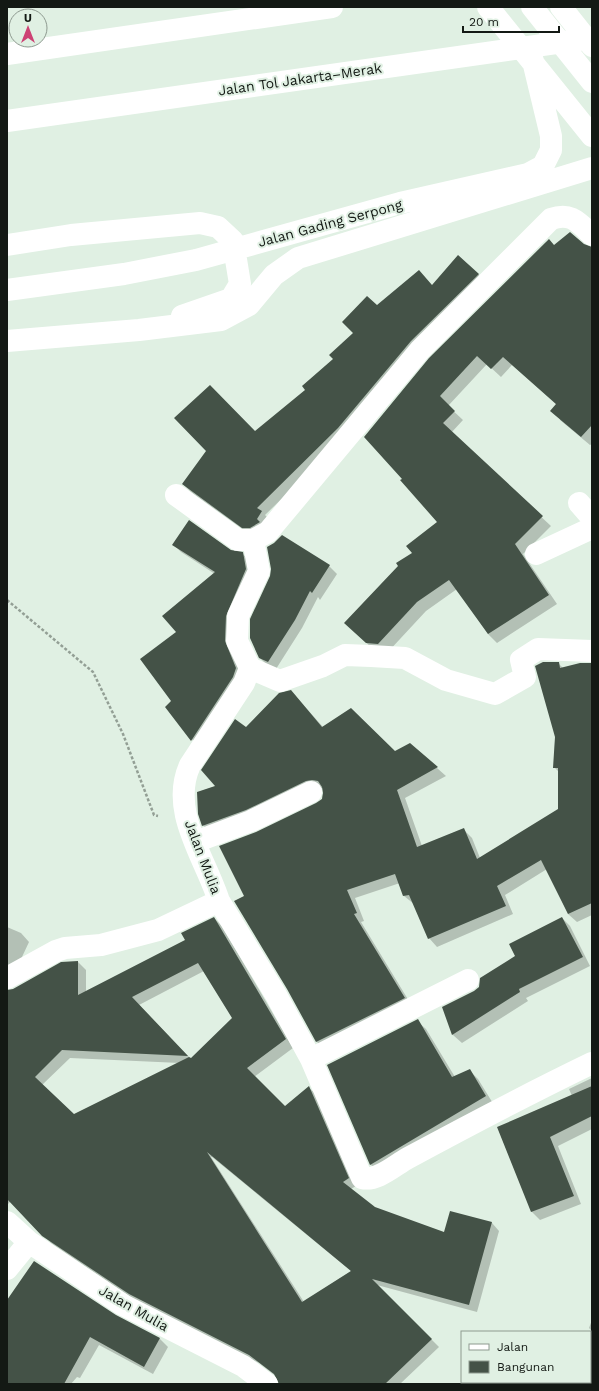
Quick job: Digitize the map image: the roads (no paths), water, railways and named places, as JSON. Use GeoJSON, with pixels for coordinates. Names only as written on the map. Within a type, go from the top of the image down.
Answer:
{"type":"FeatureCollection","features":[{"type":"Feature","properties":{"kind":"main road"},"geometry":{"type":"LineString","coordinates":[[7,54],[332,7]]}},
{"type":"Feature","properties":{"kind":"main road"},"geometry":{"type":"LineString","coordinates":[[488,7],[592,136]]}},
{"type":"Feature","properties":{"kind":"main road"},"geometry":{"type":"LineString","coordinates":[[532,7],[592,82]]}},
{"type":"Feature","properties":{"kind":"main road"},"geometry":{"type":"LineString","coordinates":[[560,7],[592,46]]}},
{"type":"Feature","properties":{"kind":"main road","name":"Jalan Tol Jakarta–Merak"},"geometry":{"type":"LineString","coordinates":[[7,121],[592,38]]}},
{"type":"Feature","properties":{"kind":"main road","name":"Jalan Gading Serpong"},"geometry":{"type":"LineString","coordinates":[[7,290],[124,274],[196,260],[400,203],[528,174],[543,166],[551,150],[551,136],[533,61]]}},
{"type":"Feature","properties":{"kind":"main road","name":"Jalan Gading Serpong"},"geometry":{"type":"LineString","coordinates":[[7,341],[139,330],[221,320],[249,305],[274,275],[298,258],[592,168]]}},
{"type":"Feature","properties":{"kind":"main road"},"geometry":{"type":"LineString","coordinates":[[176,495],[238,540],[253,540],[268,532],[420,350],[551,219],[560,216],[574,218],[592,235]]}},
{"type":"Feature","properties":{"kind":"main road"},"geometry":{"type":"LineString","coordinates":[[7,245],[72,235],[200,222],[218,227],[233,241],[240,284],[231,298],[139,330]]}},
{"type":"Feature","properties":{"kind":"main road"},"geometry":{"type":"LineString","coordinates":[[536,554],[592,528]]}},
{"type":"Feature","properties":{"kind":"main road"},"geometry":{"type":"LineString","coordinates":[[253,540],[259,571],[238,616],[237,641],[250,668],[280,681],[323,666],[345,655],[405,658],[446,680],[495,694],[525,678],[521,660],[538,649],[592,651]]}},
{"type":"Feature","properties":{"kind":"main road","name":"Jalan Mulia"},"geometry":{"type":"LineString","coordinates":[[7,978],[56,951],[65,948],[101,945],[158,930],[219,901],[192,834],[183,787],[184,777],[190,765],[244,683],[250,668]]}},
{"type":"Feature","properties":{"kind":"main road"},"geometry":{"type":"LineString","coordinates":[[192,834],[251,821],[311,792]]}},
{"type":"Feature","properties":{"kind":"main road"},"geometry":{"type":"LineString","coordinates":[[219,901],[276,995],[311,1059],[362,1178],[367,1180],[372,1179],[520,1097],[592,1063]]}},
{"type":"Feature","properties":{"kind":"main road"},"geometry":{"type":"LineString","coordinates":[[311,1059],[468,980]]}},
{"type":"Feature","properties":{"kind":"main road","name":"Jalan Mulia"},"geometry":{"type":"LineString","coordinates":[[7,1222],[29,1242],[123,1305],[243,1366],[267,1384]]}},
{"type":"Feature","properties":{"kind":"main road"},"geometry":{"type":"LineString","coordinates":[[7,1269],[29,1242]]}}]}
